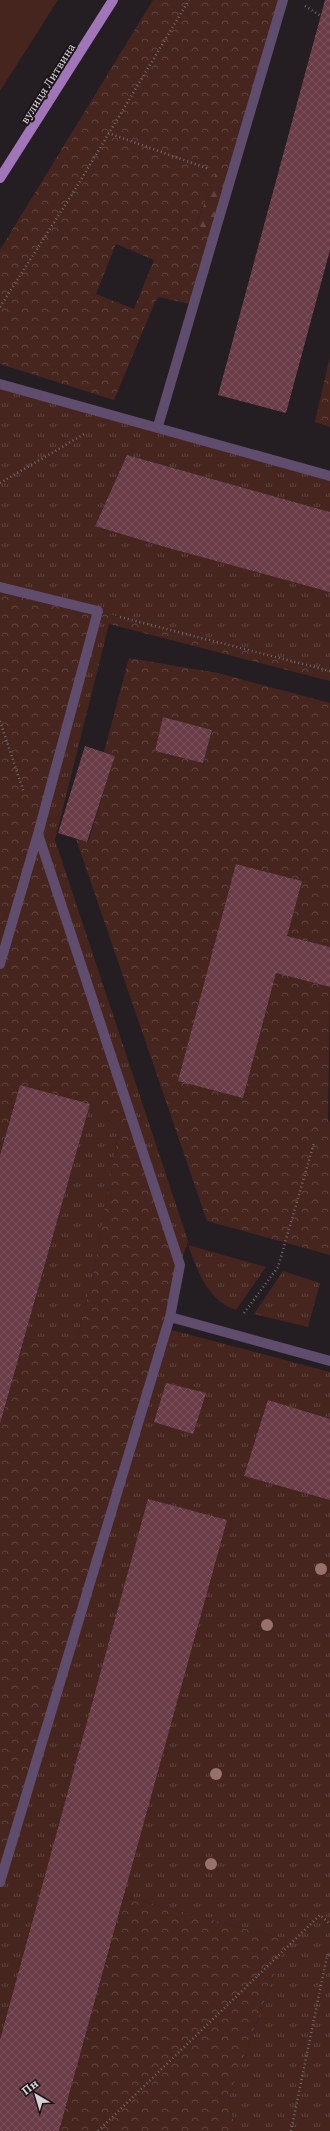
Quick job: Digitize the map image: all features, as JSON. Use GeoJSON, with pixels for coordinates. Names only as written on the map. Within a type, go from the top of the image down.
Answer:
{"type":"FeatureCollection","features":[{"type":"Feature","properties":{"kind":"main road","name":"вулиця Литвина"},"geometry":{"type":"LineString","coordinates":[[0,178],[114,0]]}},
{"type":"Feature","properties":{"kind":"lane"},"geometry":{"type":"LineString","coordinates":[[158,426],[283,0]]}},
{"type":"Feature","properties":{"kind":"lane"},"geometry":{"type":"LineString","coordinates":[[0,384],[158,426],[330,476]]}},
{"type":"Feature","properties":{"kind":"lane"},"geometry":{"type":"LineString","coordinates":[[0,586],[98,612],[38,834],[0,964]]}},
{"type":"Feature","properties":{"kind":"lane"},"geometry":{"type":"LineString","coordinates":[[0,1882],[170,1317],[180,1265],[38,834]]}},
{"type":"Feature","properties":{"kind":"lane"},"geometry":{"type":"LineString","coordinates":[[170,1317],[330,1361]]}},
{"type":"Feature","properties":{"kind":"path"},"geometry":{"type":"LineString","coordinates":[[0,307],[189,0]]}},
{"type":"Feature","properties":{"kind":"path"},"geometry":{"type":"LineString","coordinates":[[302,4],[321,16]]}},
{"type":"Feature","properties":{"kind":"path"},"geometry":{"type":"LineString","coordinates":[[108,133],[232,177]]}},
{"type":"Feature","properties":{"kind":"path"},"geometry":{"type":"LineString","coordinates":[[0,483],[117,415]]}},
{"type":"Feature","properties":{"kind":"path"},"geometry":{"type":"LineString","coordinates":[[98,612],[330,671]]}},
{"type":"Feature","properties":{"kind":"path"},"geometry":{"type":"LineString","coordinates":[[0,720],[38,834]]}},
{"type":"Feature","properties":{"kind":"path"},"geometry":{"type":"LineString","coordinates":[[230,1333],[278,1266],[314,1143]]}},
{"type":"Feature","properties":{"kind":"path"},"geometry":{"type":"LineString","coordinates":[[98,2131],[320,1915],[330,1924]]}},
{"type":"Feature","properties":{"kind":"path"},"geometry":{"type":"LineString","coordinates":[[291,2131],[327,1956],[330,1952]]}},
{"type":"Feature","properties":{"kind":"green space"},"geometry":{"type":"Polygon","coordinates":[[[0,0],[58,0],[0,91],[0,0]]]}},
{"type":"Feature","properties":{"kind":"green space"},"geometry":{"type":"Polygon","coordinates":[[[153,0],[284,0],[232,177],[216,172],[196,225],[216,232],[194,305],[159,297],[155,302],[114,400],[0,364],[0,250],[153,0]],[[116,244],[96,294],[134,309],[154,260],[116,244]]]}},
{"type":"Feature","properties":{"kind":"green space"},"geometry":{"type":"Polygon","coordinates":[[[216,171],[232,177],[214,232],[196,226],[216,171]]]}},
{"type":"Feature","properties":{"kind":"green space"},"geometry":{"type":"Polygon","coordinates":[[[330,356],[330,427],[315,422],[330,356]]]}},
{"type":"Feature","properties":{"kind":"green space"},"geometry":{"type":"Polygon","coordinates":[[[0,384],[330,476],[330,512],[127,455],[95,525],[330,591],[330,671],[99,612],[109,624],[55,840],[188,1241],[180,1265],[38,834],[0,587],[0,384]]]}},
{"type":"Feature","properties":{"kind":"green space"},"geometry":{"type":"Polygon","coordinates":[[[0,587],[330,671],[330,681],[109,624],[98,612],[38,834],[180,1265],[170,1317],[0,1881],[0,1425],[23,1343],[76,1341],[92,1281],[119,1129],[90,1104],[20,1085],[0,1154],[0,587]]]}},
{"type":"Feature","properties":{"kind":"green space"},"geometry":{"type":"Polygon","coordinates":[[[129,658],[218,673],[330,703],[330,947],[287,936],[301,881],[236,864],[243,1098],[276,973],[330,987],[328,1121],[330,1122],[330,1255],[207,1221],[76,839],[88,842],[115,756],[104,752],[129,658]],[[164,717],[155,751],[203,763],[212,730],[164,717]]]}},
{"type":"Feature","properties":{"kind":"green space"},"geometry":{"type":"Polygon","coordinates":[[[90,1104],[119,1129],[92,1281],[76,1341],[23,1343],[90,1104]]]}},
{"type":"Feature","properties":{"kind":"green space"},"geometry":{"type":"Polygon","coordinates":[[[188,1245],[266,1267],[236,1310],[218,1299],[205,1284],[188,1245]]]}},
{"type":"Feature","properties":{"kind":"green space"},"geometry":{"type":"Polygon","coordinates":[[[283,1271],[320,1283],[308,1327],[254,1314],[283,1271]]]}},
{"type":"Feature","properties":{"kind":"green space"},"geometry":{"type":"Polygon","coordinates":[[[168,1329],[330,1372],[330,2131],[236,2131],[228,2100],[287,1940],[124,1896],[59,2131],[0,2131],[0,1883],[168,1329]]]}},
{"type":"Feature","properties":{"kind":"green space"},"geometry":{"type":"Polygon","coordinates":[[[124,1896],[287,1940],[228,2100],[236,2131],[59,2131],[124,1896]]]}},
{"type":"Feature","properties":{"kind":"building"},"geometry":{"type":"Polygon","coordinates":[[[325,0],[330,0],[330,250],[286,413],[218,395],[325,0]]]}},
{"type":"Feature","properties":{"kind":"building"},"geometry":{"type":"Polygon","coordinates":[[[127,455],[330,512],[330,592],[165,547],[95,526],[127,455]]]}},
{"type":"Feature","properties":{"kind":"building"},"geometry":{"type":"Polygon","coordinates":[[[163,717],[212,730],[203,763],[155,751],[163,717]]]}},
{"type":"Feature","properties":{"kind":"building"},"geometry":{"type":"Polygon","coordinates":[[[85,746],[115,756],[87,842],[58,833],[85,746]]]}},
{"type":"Feature","properties":{"kind":"building"},"geometry":{"type":"Polygon","coordinates":[[[236,864],[302,881],[287,936],[330,947],[330,987],[276,973],[243,1098],[178,1081],[236,864]]]}},
{"type":"Feature","properties":{"kind":"building"},"geometry":{"type":"Polygon","coordinates":[[[20,1085],[90,1104],[0,1424],[0,1155],[20,1085]]]}},
{"type":"Feature","properties":{"kind":"building"},"geometry":{"type":"Polygon","coordinates":[[[166,1383],[206,1393],[193,1434],[154,1422],[166,1383]]]}},
{"type":"Feature","properties":{"kind":"building"},"geometry":{"type":"Polygon","coordinates":[[[268,1400],[330,1419],[330,1500],[244,1476],[268,1400]]]}},
{"type":"Feature","properties":{"kind":"building"},"geometry":{"type":"Polygon","coordinates":[[[148,1499],[227,1520],[59,2131],[0,2131],[0,2040],[148,1499]]]}}]}
